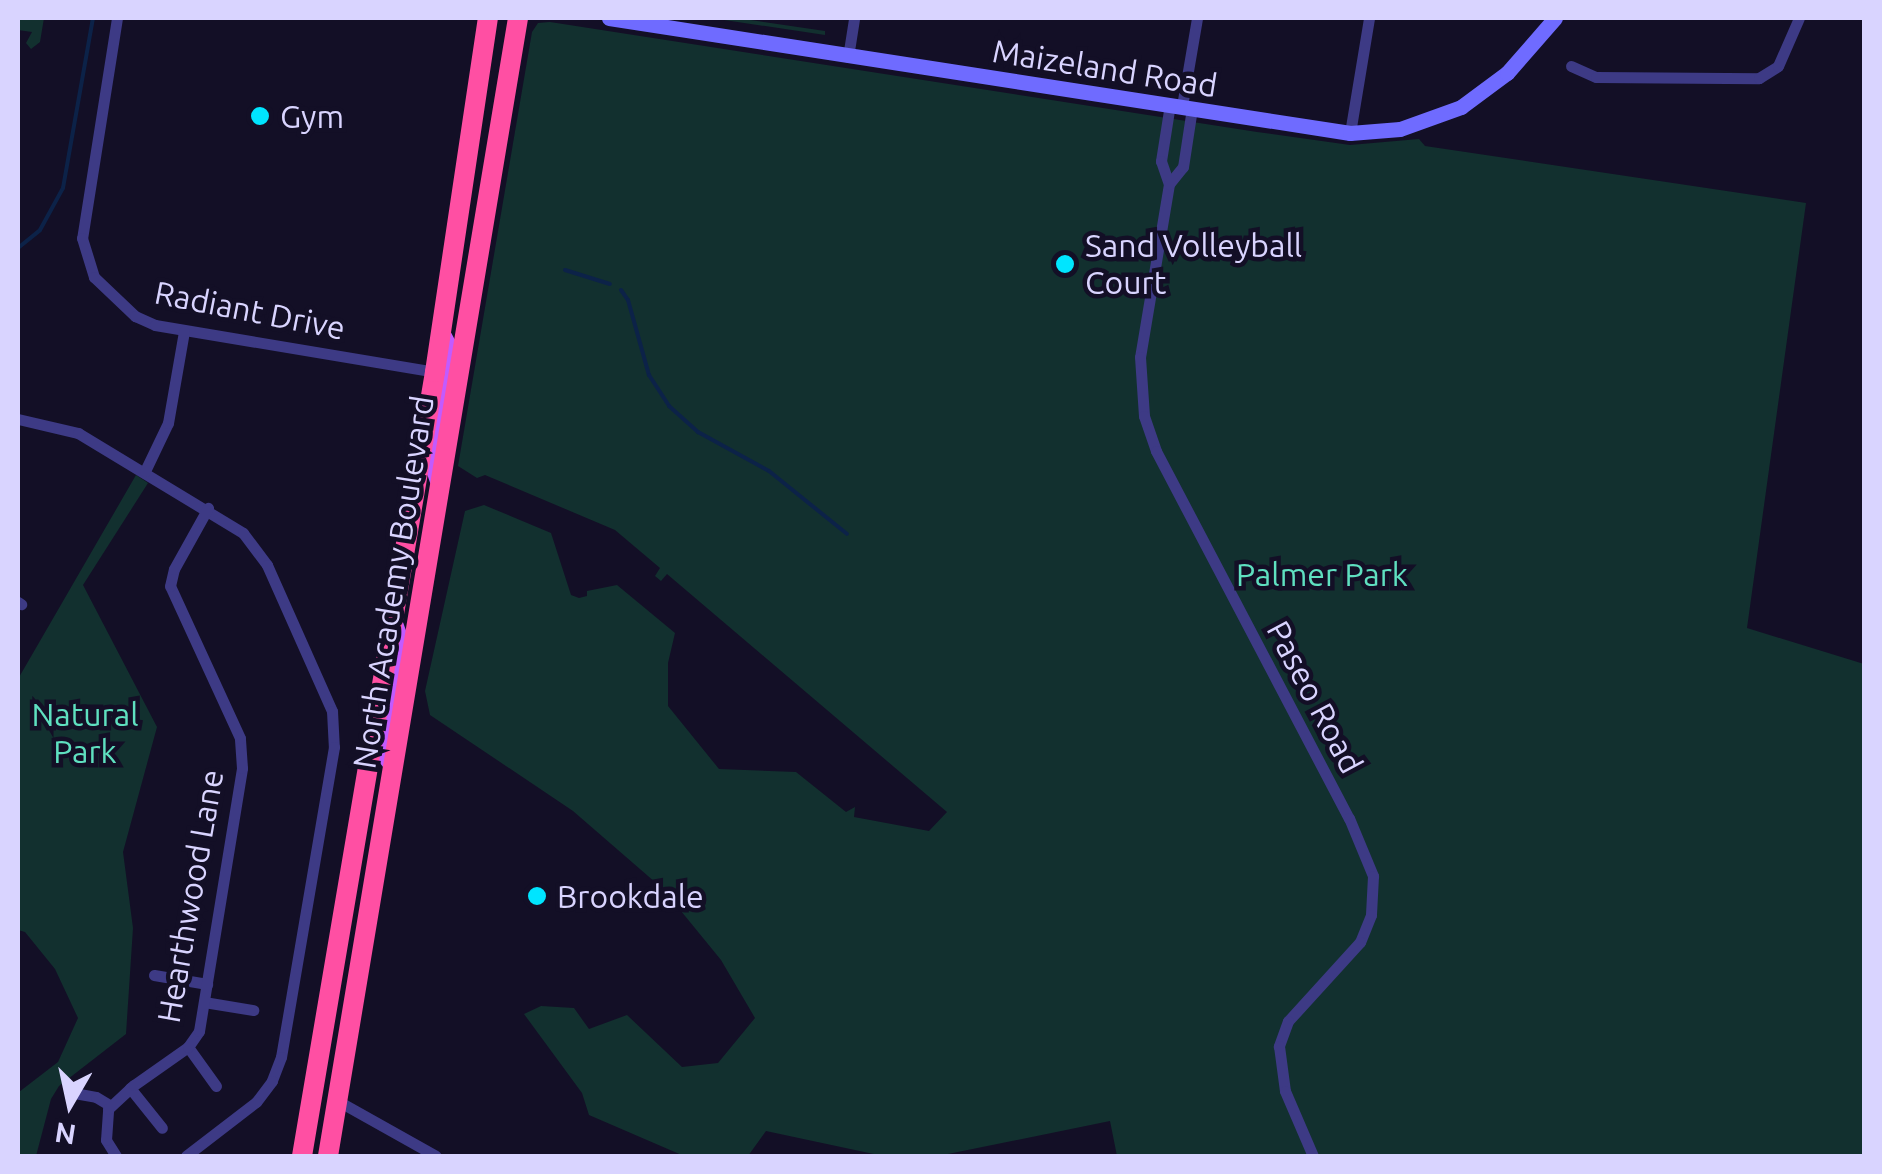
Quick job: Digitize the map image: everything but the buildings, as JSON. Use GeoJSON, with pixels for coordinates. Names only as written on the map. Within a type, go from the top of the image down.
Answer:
{"type":"FeatureCollection","features":[{"type":"Feature","properties":{"kind":"highway","name":"North Academy Boulevard"},"geometry":{"type":"LineString","coordinates":[[302,1156],[435,372],[488,18]]}},
{"type":"Feature","properties":{"kind":"highway","name":"North Academy Boulevard"},"geometry":{"type":"LineString","coordinates":[[328,1156],[518,18]]}},
{"type":"Feature","properties":{"kind":"main road","name":"Maizeland Road"},"geometry":{"type":"LineString","coordinates":[[609,18],[1350,133],[1400,129],[1461,107],[1507,73],[1555,18]]}},
{"type":"Feature","properties":{"kind":"main road"},"geometry":{"type":"LineString","coordinates":[[440,480],[432,462],[448,362],[448,346],[441,332]]}},
{"type":"Feature","properties":{"kind":"main road"},"geometry":{"type":"LineString","coordinates":[[392,620],[400,640],[382,751],[393,765]]}},
{"type":"Feature","properties":{"kind":"main road"},"geometry":{"type":"LineString","coordinates":[[312,1096],[338,1100]]}},
{"type":"Feature","properties":{"kind":"street","name":"Radiant Drive"},"geometry":{"type":"LineString","coordinates":[[117,18],[82,247],[94,278],[135,316],[184,330],[435,372]]}},
{"type":"Feature","properties":{"kind":"street"},"geometry":{"type":"LineString","coordinates":[[848,56],[854,18]]}},
{"type":"Feature","properties":{"kind":"street"},"geometry":{"type":"LineString","coordinates":[[1181,106],[1196,18]]}},
{"type":"Feature","properties":{"kind":"street"},"geometry":{"type":"LineString","coordinates":[[1350,133],[1369,18]]}},
{"type":"Feature","properties":{"kind":"street"},"geometry":{"type":"LineString","coordinates":[[1570,66],[1596,77],[1759,78],[1778,66],[1798,18]]}},
{"type":"Feature","properties":{"kind":"street","name":"Paseo Road"},"geometry":{"type":"LineString","coordinates":[[1169,184],[1183,167],[1181,106]]}},
{"type":"Feature","properties":{"kind":"street","name":"Paseo Road"},"geometry":{"type":"LineString","coordinates":[[1181,106],[1161,161],[1169,184],[1140,357],[1144,416],[1156,451],[1349,818],[1373,876],[1371,915],[1360,942],[1302,1003],[1281,1037],[1278,1058],[1285,1091],[1313,1156]]}},
{"type":"Feature","properties":{"kind":"street"},"geometry":{"type":"LineString","coordinates":[[145,472],[168,423],[184,330]]}},
{"type":"Feature","properties":{"kind":"street"},"geometry":{"type":"LineString","coordinates":[[18,420],[78,433],[244,533],[267,565],[328,700],[335,736],[281,1057],[272,1081],[256,1102],[186,1156]]}},
{"type":"Feature","properties":{"kind":"street","name":"Hearthwood Lane"},"geometry":{"type":"LineString","coordinates":[[111,1106],[188,1047],[198,1031],[207,984],[243,748],[170,586],[174,569],[208,508]]}},
{"type":"Feature","properties":{"kind":"street"},"geometry":{"type":"LineString","coordinates":[[154,975],[207,984]]}},
{"type":"Feature","properties":{"kind":"street"},"geometry":{"type":"LineString","coordinates":[[204,1002],[253,1010]]}},
{"type":"Feature","properties":{"kind":"street"},"geometry":{"type":"LineString","coordinates":[[188,1047],[216,1086]]}},
{"type":"Feature","properties":{"kind":"street"},"geometry":{"type":"LineString","coordinates":[[130,1088],[162,1128]]}},
{"type":"Feature","properties":{"kind":"street"},"geometry":{"type":"LineString","coordinates":[[74,1093],[96,1096],[111,1106],[104,1128],[115,1156]]}},
{"type":"Feature","properties":{"kind":"street"},"geometry":{"type":"LineString","coordinates":[[338,1100],[436,1156]]}},
{"type":"Feature","properties":{"kind":"green space"},"geometry":{"type":"Polygon","coordinates":[[[44,18],[40,42],[31,49],[26,43],[32,32],[18,30],[18,20],[44,18]]]}},
{"type":"Feature","properties":{"kind":"green space"},"geometry":{"type":"Polygon","coordinates":[[[711,18],[825,31],[825,35],[711,18]]]}},
{"type":"Feature","properties":{"kind":"green space","name":"Palmer Park"},"geometry":{"type":"Polygon","coordinates":[[[538,23],[1350,145],[1419,139],[1425,146],[1806,203],[1747,628],[1864,664],[1864,1156],[1117,1156],[1110,1121],[938,1156],[883,1156],[766,1131],[748,1156],[684,1156],[589,1115],[582,1093],[524,1014],[541,1006],[574,1008],[589,1029],[627,1015],[682,1067],[718,1063],[755,1018],[721,960],[663,889],[573,811],[430,715],[425,691],[465,511],[484,505],[551,533],[571,595],[579,598],[587,596],[587,591],[617,585],[675,633],[668,663],[668,706],[719,769],[796,772],[846,812],[855,807],[854,817],[929,831],[947,812],[667,574],[661,581],[655,576],[660,568],[615,530],[485,475],[477,478],[458,466],[532,32],[538,23]]]}},
{"type":"Feature","properties":{"kind":"green space","name":"Natural Park"},"geometry":{"type":"Polygon","coordinates":[[[136,475],[148,483],[83,585],[157,727],[123,852],[133,928],[126,1034],[59,1086],[51,1099],[36,1156],[18,1156],[19,1092],[58,1062],[78,1018],[55,969],[25,932],[18,930],[18,679],[136,475]]]}},
{"type":"Feature","properties":{"kind":"waterway"},"geometry":{"type":"LineString","coordinates":[[18,248],[40,230],[63,188],[93,18]]}},
{"type":"Feature","properties":{"kind":"waterway"},"geometry":{"type":"LineString","coordinates":[[565,270],[610,284]]}},
{"type":"Feature","properties":{"kind":"waterway"},"geometry":{"type":"LineString","coordinates":[[621,290],[628,300],[649,375],[669,406],[698,432],[769,471],[847,534]]}},
{"type":"Feature","properties":{"kind":"place","name":"Gym"},"geometry":{"type":"Point","coordinates":[260,116]}},
{"type":"Feature","properties":{"kind":"place","name":"Sand Volleyball Court"},"geometry":{"type":"Point","coordinates":[1065,264]}},
{"type":"Feature","properties":{"kind":"place","name":"Brookdale"},"geometry":{"type":"Point","coordinates":[537,896]}}]}
